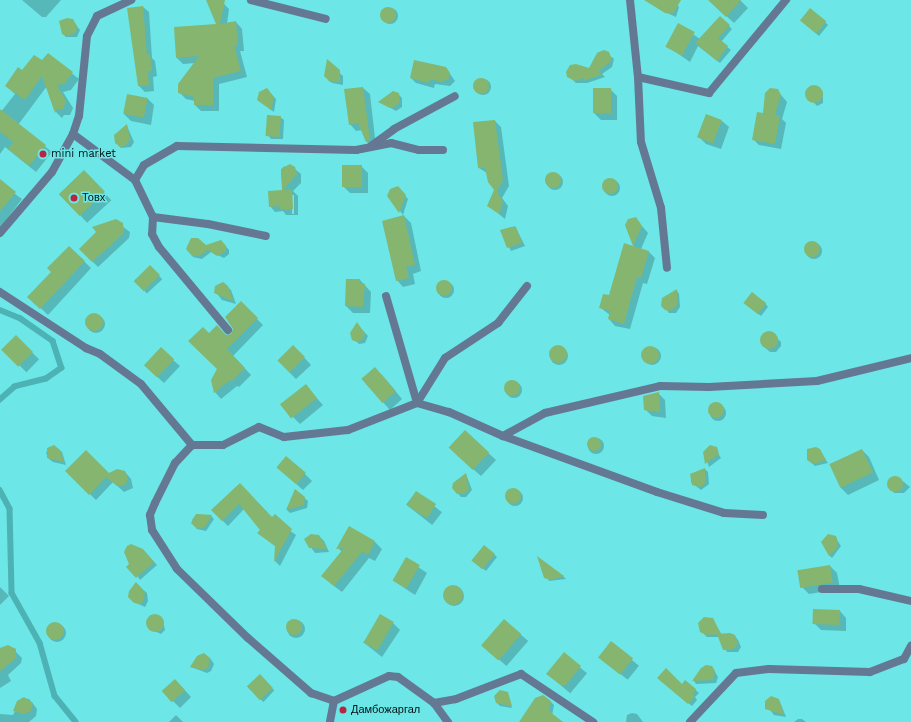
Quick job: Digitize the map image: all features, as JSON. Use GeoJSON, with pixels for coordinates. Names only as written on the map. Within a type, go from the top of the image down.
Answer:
{"type":"FeatureCollection","features":[{"type":"Feature","properties":{"kind":"street"},"geometry":{"type":"LineString","coordinates":[[0,233],[52,172],[73,134],[79,116],[87,36],[97,16],[131,0]]}},
{"type":"Feature","properties":{"kind":"street"},"geometry":{"type":"LineString","coordinates":[[251,0],[274,3],[326,19]]}},
{"type":"Feature","properties":{"kind":"street"},"geometry":{"type":"LineString","coordinates":[[630,0],[638,77],[641,142],[661,208],[667,268]]}},
{"type":"Feature","properties":{"kind":"street"},"geometry":{"type":"LineString","coordinates":[[638,77],[710,93],[786,0]]}},
{"type":"Feature","properties":{"kind":"street"},"geometry":{"type":"LineString","coordinates":[[371,147],[394,128],[454,96]]}},
{"type":"Feature","properties":{"kind":"street"},"geometry":{"type":"LineString","coordinates":[[73,134],[135,180],[153,217],[152,234],[159,247],[228,330]]}},
{"type":"Feature","properties":{"kind":"street"},"geometry":{"type":"LineString","coordinates":[[135,180],[144,165],[177,146],[340,150],[371,147],[391,143],[418,150],[443,150]]}},
{"type":"Feature","properties":{"kind":"street"},"geometry":{"type":"LineString","coordinates":[[153,217],[208,224],[266,236]]}},
{"type":"Feature","properties":{"kind":"street"},"geometry":{"type":"LineString","coordinates":[[448,722],[434,703],[398,677],[389,676],[334,701],[311,693],[248,638],[177,569],[152,530],[150,515],[175,464],[192,445],[223,445],[259,428],[284,437],[348,430],[417,403],[445,358],[498,323],[527,286]]}},
{"type":"Feature","properties":{"kind":"street"},"geometry":{"type":"LineString","coordinates":[[0,292],[86,348],[100,354],[141,384],[192,445]]}},
{"type":"Feature","properties":{"kind":"street"},"geometry":{"type":"LineString","coordinates":[[386,296],[417,403]]}},
{"type":"Feature","properties":{"kind":"street"},"geometry":{"type":"LineString","coordinates":[[503,436],[545,413],[660,386],[709,386],[817,381],[911,358]]}},
{"type":"Feature","properties":{"kind":"street"},"geometry":{"type":"LineString","coordinates":[[417,403],[449,412],[503,436],[657,492],[724,512],[763,515]]}},
{"type":"Feature","properties":{"kind":"street"},"geometry":{"type":"LineString","coordinates":[[822,588],[859,590],[911,601]]}},
{"type":"Feature","properties":{"kind":"street"},"geometry":{"type":"LineString","coordinates":[[904,659],[911,646]]}},
{"type":"Feature","properties":{"kind":"street"},"geometry":{"type":"LineString","coordinates":[[690,722],[736,673],[769,669],[870,672],[904,659],[911,653]]}},
{"type":"Feature","properties":{"kind":"street"},"geometry":{"type":"LineString","coordinates":[[434,703],[456,699],[522,674],[593,722]]}},
{"type":"Feature","properties":{"kind":"street"},"geometry":{"type":"LineString","coordinates":[[330,722],[334,701]]}},
{"type":"Feature","properties":{"kind":"building"},"geometry":{"type":"Polygon","coordinates":[[[206,0],[225,0],[220,24],[236,21],[238,45],[234,45],[241,71],[213,78],[213,105],[194,105],[194,97],[178,93],[178,84],[199,56],[176,58],[174,27],[216,24],[206,0]]]}},
{"type":"Feature","properties":{"kind":"building"},"geometry":{"type":"Polygon","coordinates":[[[644,0],[681,0],[673,14],[665,13],[644,0]]]}},
{"type":"Feature","properties":{"kind":"building"},"geometry":{"type":"Polygon","coordinates":[[[708,0],[741,0],[726,17],[708,0]]]}},
{"type":"Feature","properties":{"kind":"building"},"geometry":{"type":"Polygon","coordinates":[[[143,6],[147,55],[150,54],[152,71],[148,71],[149,85],[138,86],[127,8],[143,6]]]}},
{"type":"Feature","properties":{"kind":"building"},"geometry":{"type":"Polygon","coordinates":[[[385,7],[391,7],[396,12],[394,21],[391,23],[385,23],[380,18],[380,12],[385,7]]]}},
{"type":"Feature","properties":{"kind":"building"},"geometry":{"type":"Polygon","coordinates":[[[810,8],[826,21],[816,34],[800,20],[810,8]]]}},
{"type":"Feature","properties":{"kind":"building"},"geometry":{"type":"Polygon","coordinates":[[[720,16],[730,25],[718,38],[728,46],[717,61],[695,43],[720,16]]]}},
{"type":"Feature","properties":{"kind":"building"},"geometry":{"type":"Polygon","coordinates":[[[67,18],[73,19],[77,26],[76,32],[68,36],[62,34],[59,21],[67,18]]]}},
{"type":"Feature","properties":{"kind":"building"},"geometry":{"type":"Polygon","coordinates":[[[678,23],[695,32],[682,56],[665,47],[678,23]]]}},
{"type":"Feature","properties":{"kind":"building"},"geometry":{"type":"Polygon","coordinates":[[[604,50],[609,52],[612,60],[598,72],[603,74],[583,81],[584,78],[575,81],[567,77],[566,72],[570,65],[576,64],[589,68],[597,53],[604,50]]]}},
{"type":"Feature","properties":{"kind":"building"},"geometry":{"type":"Polygon","coordinates":[[[48,53],[73,72],[64,84],[57,85],[66,101],[63,109],[57,109],[55,113],[42,76],[25,100],[5,86],[18,67],[22,70],[34,55],[42,60],[48,53]]]}},
{"type":"Feature","properties":{"kind":"building"},"geometry":{"type":"Polygon","coordinates":[[[327,59],[340,70],[340,82],[330,82],[324,76],[327,59]]]}},
{"type":"Feature","properties":{"kind":"building"},"geometry":{"type":"Polygon","coordinates":[[[414,60],[446,67],[450,73],[449,78],[442,82],[430,79],[429,83],[410,78],[414,60]]]}},
{"type":"Feature","properties":{"kind":"building"},"geometry":{"type":"Polygon","coordinates":[[[481,78],[488,83],[489,86],[484,93],[481,94],[474,89],[473,86],[478,79],[481,78]]]}},
{"type":"Feature","properties":{"kind":"building"},"geometry":{"type":"Polygon","coordinates":[[[814,85],[820,88],[823,94],[820,100],[814,103],[808,100],[805,94],[808,88],[814,85]]]}},
{"type":"Feature","properties":{"kind":"building"},"geometry":{"type":"Polygon","coordinates":[[[363,87],[370,140],[366,142],[358,123],[349,125],[344,89],[363,87]]]}},
{"type":"Feature","properties":{"kind":"building"},"geometry":{"type":"Polygon","coordinates":[[[267,88],[274,97],[271,110],[257,100],[259,92],[267,88]]]}},
{"type":"Feature","properties":{"kind":"building"},"geometry":{"type":"Polygon","coordinates":[[[593,88],[611,88],[611,113],[593,113],[593,88]]]}},
{"type":"Feature","properties":{"kind":"building"},"geometry":{"type":"Polygon","coordinates":[[[770,88],[778,89],[781,95],[775,115],[780,116],[775,144],[752,140],[757,112],[763,113],[765,93],[770,88]]]}},
{"type":"Feature","properties":{"kind":"building"},"geometry":{"type":"Polygon","coordinates":[[[393,91],[399,93],[400,101],[397,106],[390,108],[378,102],[393,91]]]}},
{"type":"Feature","properties":{"kind":"building"},"geometry":{"type":"Polygon","coordinates":[[[127,94],[148,98],[144,118],[123,114],[127,94]]]}},
{"type":"Feature","properties":{"kind":"building"},"geometry":{"type":"Polygon","coordinates":[[[0,109],[46,145],[29,166],[8,149],[13,142],[0,132],[0,109]]]}},
{"type":"Feature","properties":{"kind":"building"},"geometry":{"type":"Polygon","coordinates":[[[706,114],[722,120],[713,143],[697,137],[706,114]]]}},
{"type":"Feature","properties":{"kind":"building"},"geometry":{"type":"Polygon","coordinates":[[[267,115],[281,116],[280,137],[266,136],[267,115]]]}},
{"type":"Feature","properties":{"kind":"building"},"geometry":{"type":"Polygon","coordinates":[[[495,120],[503,180],[497,191],[503,202],[499,214],[487,206],[494,190],[488,182],[485,168],[478,168],[473,122],[495,120]]]}},
{"type":"Feature","properties":{"kind":"building"},"geometry":{"type":"Polygon","coordinates":[[[127,124],[130,140],[125,146],[120,147],[115,143],[114,135],[127,124]]]}},
{"type":"Feature","properties":{"kind":"building"},"geometry":{"type":"Polygon","coordinates":[[[290,164],[295,167],[297,174],[283,190],[292,189],[293,209],[280,210],[280,206],[269,207],[268,191],[282,190],[281,169],[290,164]]]}},
{"type":"Feature","properties":{"kind":"building"},"geometry":{"type":"Polygon","coordinates":[[[342,165],[362,165],[362,187],[342,187],[342,165]]]}},
{"type":"Feature","properties":{"kind":"building"},"geometry":{"type":"Polygon","coordinates":[[[84,170],[105,192],[80,216],[59,194],[84,170]]]}},
{"type":"Feature","properties":{"kind":"building"},"geometry":{"type":"Polygon","coordinates":[[[550,172],[556,172],[561,177],[559,186],[556,188],[550,188],[545,183],[545,177],[550,172]]]}},
{"type":"Feature","properties":{"kind":"building"},"geometry":{"type":"Polygon","coordinates":[[[610,178],[616,180],[618,186],[616,192],[610,194],[604,192],[602,186],[604,180],[610,178]]]}},
{"type":"Feature","properties":{"kind":"building"},"geometry":{"type":"Polygon","coordinates":[[[0,179],[16,192],[0,211],[0,179]]]}},
{"type":"Feature","properties":{"kind":"building"},"geometry":{"type":"Polygon","coordinates":[[[398,186],[406,195],[399,213],[387,196],[390,189],[398,186]]]}},
{"type":"Feature","properties":{"kind":"building"},"geometry":{"type":"Polygon","coordinates":[[[404,215],[415,265],[406,267],[409,278],[396,281],[382,221],[404,215]]]}},
{"type":"Feature","properties":{"kind":"building"},"geometry":{"type":"Polygon","coordinates":[[[636,217],[642,226],[633,246],[625,225],[628,219],[636,217]]]}},
{"type":"Feature","properties":{"kind":"building"},"geometry":{"type":"Polygon","coordinates":[[[116,219],[123,223],[124,233],[92,262],[79,249],[96,232],[92,227],[116,219]]]}},
{"type":"Feature","properties":{"kind":"building"},"geometry":{"type":"Polygon","coordinates":[[[516,227],[522,243],[507,248],[500,230],[516,227]]]}},
{"type":"Feature","properties":{"kind":"building"},"geometry":{"type":"Polygon","coordinates":[[[191,238],[198,238],[206,245],[221,240],[226,246],[226,251],[217,256],[208,250],[199,256],[192,256],[186,249],[191,238]]]}},
{"type":"Feature","properties":{"kind":"building"},"geometry":{"type":"Polygon","coordinates":[[[809,241],[815,241],[820,246],[818,255],[815,257],[809,257],[804,252],[804,246],[809,241]]]}},
{"type":"Feature","properties":{"kind":"building"},"geometry":{"type":"Polygon","coordinates":[[[624,243],[649,251],[641,278],[637,277],[624,324],[608,319],[610,311],[599,308],[603,294],[609,295],[624,243]]]}},
{"type":"Feature","properties":{"kind":"building"},"geometry":{"type":"Polygon","coordinates":[[[69,246],[85,261],[40,309],[27,297],[51,272],[47,268],[69,246]]]}},
{"type":"Feature","properties":{"kind":"building"},"geometry":{"type":"Polygon","coordinates":[[[150,265],[160,275],[144,291],[134,281],[150,265]]]}},
{"type":"Feature","properties":{"kind":"building"},"geometry":{"type":"Polygon","coordinates":[[[346,279],[360,279],[360,283],[365,284],[363,307],[345,306],[346,279]]]}},
{"type":"Feature","properties":{"kind":"building"},"geometry":{"type":"Polygon","coordinates":[[[444,280],[450,282],[452,288],[450,294],[444,296],[438,294],[436,288],[438,282],[444,280]]]}},
{"type":"Feature","properties":{"kind":"building"},"geometry":{"type":"Polygon","coordinates":[[[223,282],[228,286],[233,301],[214,293],[215,286],[223,282]]]}},
{"type":"Feature","properties":{"kind":"building"},"geometry":{"type":"Polygon","coordinates":[[[677,289],[677,306],[670,311],[665,310],[661,306],[662,298],[677,289]]]}},
{"type":"Feature","properties":{"kind":"building"},"geometry":{"type":"Polygon","coordinates":[[[752,292],[766,303],[758,314],[743,303],[752,292]]]}},
{"type":"Feature","properties":{"kind":"building"},"geometry":{"type":"Polygon","coordinates":[[[241,301],[258,318],[227,349],[245,368],[232,381],[230,380],[214,393],[211,380],[217,369],[188,341],[203,327],[209,333],[217,325],[226,335],[231,334],[233,329],[225,317],[241,301]]]}},
{"type":"Feature","properties":{"kind":"building"},"geometry":{"type":"Polygon","coordinates":[[[94,313],[100,316],[103,322],[100,328],[94,331],[88,328],[85,322],[88,316],[94,313]]]}},
{"type":"Feature","properties":{"kind":"building"},"geometry":{"type":"Polygon","coordinates":[[[357,322],[365,334],[362,340],[357,342],[352,340],[350,333],[357,322]]]}},
{"type":"Feature","properties":{"kind":"building"},"geometry":{"type":"Polygon","coordinates":[[[765,331],[773,331],[778,336],[776,347],[773,349],[765,349],[760,344],[760,336],[765,331]]]}},
{"type":"Feature","properties":{"kind":"building"},"geometry":{"type":"Polygon","coordinates":[[[16,335],[33,352],[18,367],[1,350],[16,335]]]}},
{"type":"Feature","properties":{"kind":"building"},"geometry":{"type":"Polygon","coordinates":[[[293,345],[305,357],[289,373],[277,361],[293,345]]]}},
{"type":"Feature","properties":{"kind":"building"},"geometry":{"type":"Polygon","coordinates":[[[558,345],[564,348],[567,354],[564,360],[558,363],[552,360],[549,354],[552,348],[558,345]]]}},
{"type":"Feature","properties":{"kind":"building"},"geometry":{"type":"Polygon","coordinates":[[[650,346],[656,349],[659,355],[656,361],[650,364],[644,361],[641,355],[644,349],[650,346]]]}},
{"type":"Feature","properties":{"kind":"building"},"geometry":{"type":"Polygon","coordinates":[[[161,347],[174,359],[157,378],[144,365],[161,347]]]}},
{"type":"Feature","properties":{"kind":"building"},"geometry":{"type":"Polygon","coordinates":[[[375,367],[396,391],[382,403],[361,379],[375,367]]]}},
{"type":"Feature","properties":{"kind":"building"},"geometry":{"type":"Polygon","coordinates":[[[512,380],[518,382],[520,388],[518,394],[512,396],[506,394],[504,388],[506,382],[512,380]]]}},
{"type":"Feature","properties":{"kind":"building"},"geometry":{"type":"Polygon","coordinates":[[[306,384],[317,398],[291,419],[280,404],[306,384]]]}},
{"type":"Feature","properties":{"kind":"building"},"geometry":{"type":"Polygon","coordinates":[[[659,392],[660,412],[644,410],[643,396],[659,392]]]}},
{"type":"Feature","properties":{"kind":"building"},"geometry":{"type":"Polygon","coordinates":[[[713,402],[719,402],[724,407],[722,416],[719,418],[713,418],[708,413],[708,407],[713,402]]]}},
{"type":"Feature","properties":{"kind":"building"},"geometry":{"type":"Polygon","coordinates":[[[465,430],[489,453],[473,470],[449,448],[465,430]]]}},
{"type":"Feature","properties":{"kind":"building"},"geometry":{"type":"Polygon","coordinates":[[[591,437],[597,437],[601,441],[601,447],[597,451],[591,451],[587,447],[587,441],[591,437]]]}},
{"type":"Feature","properties":{"kind":"building"},"geometry":{"type":"Polygon","coordinates":[[[54,445],[60,450],[64,462],[47,458],[47,448],[54,445]]]}},
{"type":"Feature","properties":{"kind":"building"},"geometry":{"type":"Polygon","coordinates":[[[710,445],[717,447],[719,454],[705,464],[703,452],[710,445]]]}},
{"type":"Feature","properties":{"kind":"building"},"geometry":{"type":"Polygon","coordinates":[[[816,447],[820,449],[826,460],[814,464],[807,460],[807,449],[816,447]]]}},
{"type":"Feature","properties":{"kind":"building"},"geometry":{"type":"Polygon","coordinates":[[[862,449],[873,473],[840,488],[829,464],[862,449]]]}},
{"type":"Feature","properties":{"kind":"building"},"geometry":{"type":"Polygon","coordinates":[[[86,450],[109,473],[117,469],[125,471],[128,479],[125,485],[117,486],[106,477],[89,495],[65,471],[86,450]]]}},
{"type":"Feature","properties":{"kind":"building"},"geometry":{"type":"Polygon","coordinates":[[[286,456],[306,473],[296,484],[276,467],[286,456]]]}},
{"type":"Feature","properties":{"kind":"building"},"geometry":{"type":"Polygon","coordinates":[[[705,468],[705,483],[700,487],[692,485],[690,474],[705,468]]]}},
{"type":"Feature","properties":{"kind":"building"},"geometry":{"type":"Polygon","coordinates":[[[466,473],[469,489],[465,494],[457,494],[452,488],[453,483],[466,473]]]}},
{"type":"Feature","properties":{"kind":"building"},"geometry":{"type":"Polygon","coordinates":[[[892,476],[898,476],[903,481],[901,490],[898,492],[892,492],[887,487],[887,481],[892,476]]]}},
{"type":"Feature","properties":{"kind":"building"},"geometry":{"type":"Polygon","coordinates":[[[240,483],[272,517],[275,514],[292,529],[274,562],[275,546],[257,533],[260,530],[239,504],[222,521],[211,510],[240,483]]]}},
{"type":"Feature","properties":{"kind":"building"},"geometry":{"type":"Polygon","coordinates":[[[510,488],[516,488],[521,493],[519,502],[516,504],[510,504],[505,499],[505,493],[510,488]]]}},
{"type":"Feature","properties":{"kind":"building"},"geometry":{"type":"Polygon","coordinates":[[[295,489],[305,497],[304,505],[286,510],[295,489]]]}},
{"type":"Feature","properties":{"kind":"building"},"geometry":{"type":"Polygon","coordinates":[[[416,491],[436,504],[427,518],[407,505],[416,491]]]}},
{"type":"Feature","properties":{"kind":"building"},"geometry":{"type":"Polygon","coordinates":[[[196,514],[212,515],[205,527],[197,529],[191,523],[196,514]]]}},
{"type":"Feature","properties":{"kind":"building"},"geometry":{"type":"Polygon","coordinates":[[[349,526],[375,541],[368,555],[362,552],[334,586],[321,576],[344,548],[336,549],[349,526]]]}},
{"type":"Feature","properties":{"kind":"building"},"geometry":{"type":"Polygon","coordinates":[[[311,534],[319,535],[327,549],[309,548],[304,539],[311,534]]]}},
{"type":"Feature","properties":{"kind":"building"},"geometry":{"type":"Polygon","coordinates":[[[828,534],[836,536],[838,542],[837,548],[829,556],[821,542],[828,534]]]}},
{"type":"Feature","properties":{"kind":"building"},"geometry":{"type":"Polygon","coordinates":[[[131,544],[143,549],[154,562],[136,578],[126,567],[129,564],[124,552],[127,546],[131,544]]]}},
{"type":"Feature","properties":{"kind":"building"},"geometry":{"type":"Polygon","coordinates":[[[484,545],[495,554],[482,569],[471,561],[484,545]]]}},
{"type":"Feature","properties":{"kind":"building"},"geometry":{"type":"Polygon","coordinates":[[[537,556],[564,576],[550,580],[544,578],[537,556]]]}},
{"type":"Feature","properties":{"kind":"building"},"geometry":{"type":"Polygon","coordinates":[[[406,557],[420,565],[406,588],[392,580],[406,557]]]}},
{"type":"Feature","properties":{"kind":"building"},"geometry":{"type":"Polygon","coordinates":[[[830,565],[833,583],[800,588],[797,570],[830,565]]]}},
{"type":"Feature","properties":{"kind":"building"},"geometry":{"type":"Polygon","coordinates":[[[136,582],[145,592],[142,604],[134,603],[128,597],[129,591],[136,582]]]}},
{"type":"Feature","properties":{"kind":"building"},"geometry":{"type":"Polygon","coordinates":[[[453,585],[460,588],[463,595],[460,602],[453,605],[446,602],[443,595],[446,588],[453,585]]]}},
{"type":"Feature","properties":{"kind":"building"},"geometry":{"type":"Polygon","coordinates":[[[813,609],[840,610],[839,625],[812,624],[813,609]]]}},
{"type":"Feature","properties":{"kind":"building"},"geometry":{"type":"Polygon","coordinates":[[[155,614],[161,617],[164,623],[161,629],[155,632],[149,629],[146,623],[149,617],[155,614]]]}},
{"type":"Feature","properties":{"kind":"building"},"geometry":{"type":"Polygon","coordinates":[[[380,614],[394,622],[377,651],[364,643],[380,614]]]}},
{"type":"Feature","properties":{"kind":"building"},"geometry":{"type":"Polygon","coordinates":[[[704,617],[713,618],[721,634],[706,635],[700,632],[698,623],[704,617]]]}},
{"type":"Feature","properties":{"kind":"building"},"geometry":{"type":"Polygon","coordinates":[[[291,619],[297,619],[302,624],[300,633],[297,635],[291,635],[286,630],[286,624],[291,619]]]}},
{"type":"Feature","properties":{"kind":"building"},"geometry":{"type":"Polygon","coordinates":[[[504,619],[521,634],[498,661],[481,645],[504,619]]]}},
{"type":"Feature","properties":{"kind":"building"},"geometry":{"type":"Polygon","coordinates":[[[55,622],[61,625],[64,631],[61,637],[55,640],[49,637],[46,631],[49,625],[55,622]]]}},
{"type":"Feature","properties":{"kind":"building"},"geometry":{"type":"Polygon","coordinates":[[[730,633],[735,635],[738,644],[732,650],[723,650],[717,634],[730,633]]]}},
{"type":"Feature","properties":{"kind":"building"},"geometry":{"type":"Polygon","coordinates":[[[611,641],[633,658],[620,675],[598,658],[611,641]]]}},
{"type":"Feature","properties":{"kind":"building"},"geometry":{"type":"Polygon","coordinates":[[[8,645],[16,649],[16,658],[0,671],[0,648],[8,645]]]}},
{"type":"Feature","properties":{"kind":"building"},"geometry":{"type":"Polygon","coordinates":[[[564,652],[581,666],[566,685],[561,685],[546,674],[564,652]]]}},
{"type":"Feature","properties":{"kind":"building"},"geometry":{"type":"Polygon","coordinates":[[[204,653],[210,658],[208,668],[203,670],[190,667],[197,656],[204,653]]]}},
{"type":"Feature","properties":{"kind":"building"},"geometry":{"type":"Polygon","coordinates":[[[706,665],[712,666],[715,671],[713,680],[692,681],[701,668],[706,665]]]}},
{"type":"Feature","properties":{"kind":"building"},"geometry":{"type":"Polygon","coordinates":[[[666,668],[682,684],[685,680],[696,689],[693,694],[695,696],[688,704],[657,678],[666,668]]]}},
{"type":"Feature","properties":{"kind":"building"},"geometry":{"type":"Polygon","coordinates":[[[260,674],[273,688],[260,700],[247,686],[260,674]]]}},
{"type":"Feature","properties":{"kind":"building"},"geometry":{"type":"Polygon","coordinates":[[[175,679],[185,690],[172,702],[162,691],[175,679]]]}},
{"type":"Feature","properties":{"kind":"building"},"geometry":{"type":"Polygon","coordinates":[[[500,690],[508,692],[512,706],[496,703],[494,696],[500,690]]]}},
{"type":"Feature","properties":{"kind":"building"},"geometry":{"type":"Polygon","coordinates":[[[543,695],[551,701],[549,711],[563,722],[519,722],[535,698],[543,695]]]}},
{"type":"Feature","properties":{"kind":"building"},"geometry":{"type":"Polygon","coordinates":[[[771,696],[779,699],[784,715],[765,709],[765,701],[771,696]]]}},
{"type":"Feature","properties":{"kind":"building"},"geometry":{"type":"Polygon","coordinates":[[[24,697],[33,703],[31,711],[24,714],[13,711],[17,701],[24,697]]]}},
{"type":"Feature","properties":{"kind":"waterway"},"geometry":{"type":"LineString","coordinates":[[0,310],[20,318],[53,341],[62,368],[46,379],[15,387],[0,400]]}},
{"type":"Feature","properties":{"kind":"waterway"},"geometry":{"type":"LineString","coordinates":[[0,490],[10,509],[12,593],[40,643],[55,696],[76,722]]}},
{"type":"Feature","properties":{"kind":"place","name":"mini market"},"geometry":{"type":"Point","coordinates":[43,154]}},
{"type":"Feature","properties":{"kind":"place","name":"Товх"},"geometry":{"type":"Point","coordinates":[74,198]}},
{"type":"Feature","properties":{"kind":"place","name":"Дамбожаргал"},"geometry":{"type":"Point","coordinates":[343,710]}}]}
